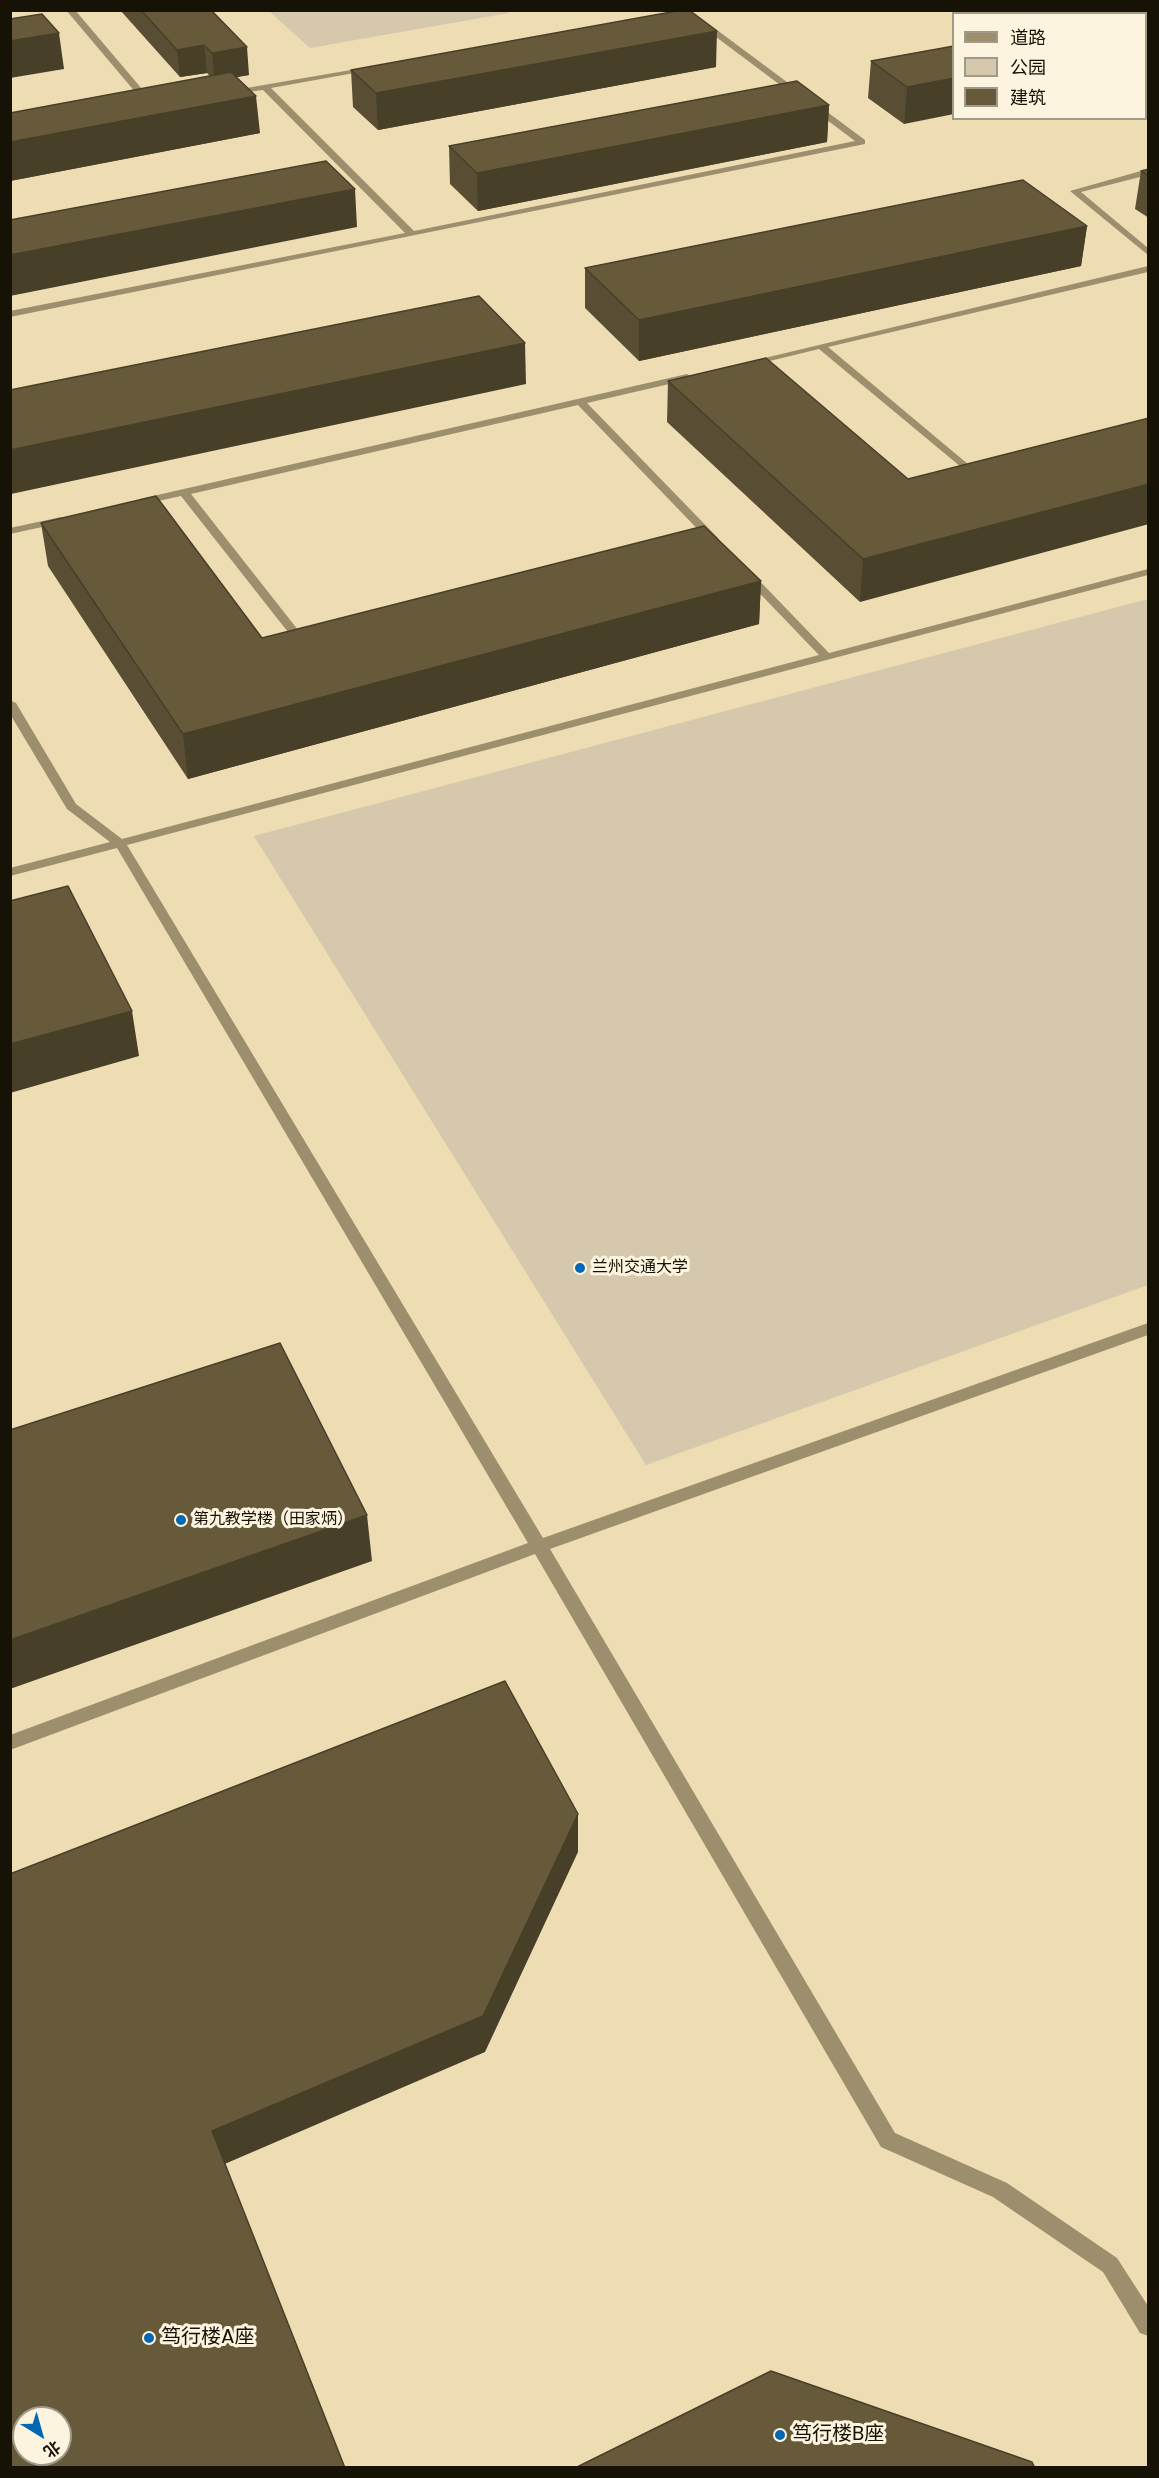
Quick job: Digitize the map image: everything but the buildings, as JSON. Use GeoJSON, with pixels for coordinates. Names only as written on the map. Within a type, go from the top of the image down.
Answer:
{"type":"FeatureCollection","features":[{"type":"Feature","properties":{"kind":"lane"},"geometry":{"type":"LineString","coordinates":[[70,10],[152,107]]}},
{"type":"Feature","properties":{"kind":"lane"},"geometry":{"type":"LineString","coordinates":[[10,314],[862,142],[682,13]]}},
{"type":"Feature","properties":{"kind":"lane"},"geometry":{"type":"LineString","coordinates":[[219,95],[382,66]]}},
{"type":"Feature","properties":{"kind":"lane"},"geometry":{"type":"LineString","coordinates":[[265,87],[412,234]]}},
{"type":"Feature","properties":{"kind":"lane"},"geometry":{"type":"LineString","coordinates":[[140,109],[163,105]]}},
{"type":"Feature","properties":{"kind":"lane"},"geometry":{"type":"LineString","coordinates":[[1149,172],[1074,191],[1149,252]]}},
{"type":"Feature","properties":{"kind":"lane"},"geometry":{"type":"LineString","coordinates":[[741,365],[1149,269]]}},
{"type":"Feature","properties":{"kind":"lane"},"geometry":{"type":"LineString","coordinates":[[822,346],[973,474],[995,468]]}},
{"type":"Feature","properties":{"kind":"lane"},"geometry":{"type":"LineString","coordinates":[[126,505],[696,375]]}},
{"type":"Feature","properties":{"kind":"lane"},"geometry":{"type":"LineString","coordinates":[[580,402],[703,536],[725,551]]}},
{"type":"Feature","properties":{"kind":"lane"},"geometry":{"type":"LineString","coordinates":[[184,492],[299,639],[322,634]]}},
{"type":"Feature","properties":{"kind":"lane"},"geometry":{"type":"LineString","coordinates":[[10,531],[68,518]]}},
{"type":"Feature","properties":{"kind":"lane"},"geometry":{"type":"LineString","coordinates":[[740,567],[826,656]]}},
{"type":"Feature","properties":{"kind":"lane"},"geometry":{"type":"LineString","coordinates":[[10,872],[1149,572]]}},
{"type":"Feature","properties":{"kind":"lane"},"geometry":{"type":"LineString","coordinates":[[10,703],[71,806],[120,843],[539,1546],[888,2140],[1000,2190],[1110,2265],[1149,2325]]}},
{"type":"Feature","properties":{"kind":"lane"},"geometry":{"type":"LineString","coordinates":[[10,1743],[539,1546],[1149,1329]]}},
{"type":"Feature","properties":{"kind":"shaded area","name":"兰州交通大学"},"geometry":{"type":"Polygon","coordinates":[[[11,11],[1148,11],[1148,2467],[11,2467],[11,11]]]}},
{"type":"Feature","properties":{"kind":"green space"},"geometry":{"type":"Polygon","coordinates":[[[269,11],[506,11],[509,13],[310,48],[269,11]]]}},
{"type":"Feature","properties":{"kind":"green space"},"geometry":{"type":"Polygon","coordinates":[[[1148,599],[1148,1285],[646,1465],[254,836],[1148,599]]]}},
{"type":"Feature","properties":{"kind":"place","name":"兰州交通大学"},"geometry":{"type":"Point","coordinates":[580,1268]}},
{"type":"Feature","properties":{"kind":"place","name":"第九教学楼（田家炳）"},"geometry":{"type":"Point","coordinates":[181,1520]}},
{"type":"Feature","properties":{"kind":"place","name":"笃行楼A座"},"geometry":{"type":"Point","coordinates":[149,2338]}},
{"type":"Feature","properties":{"kind":"place","name":"笃行楼B座"},"geometry":{"type":"Point","coordinates":[780,2435]}}]}
